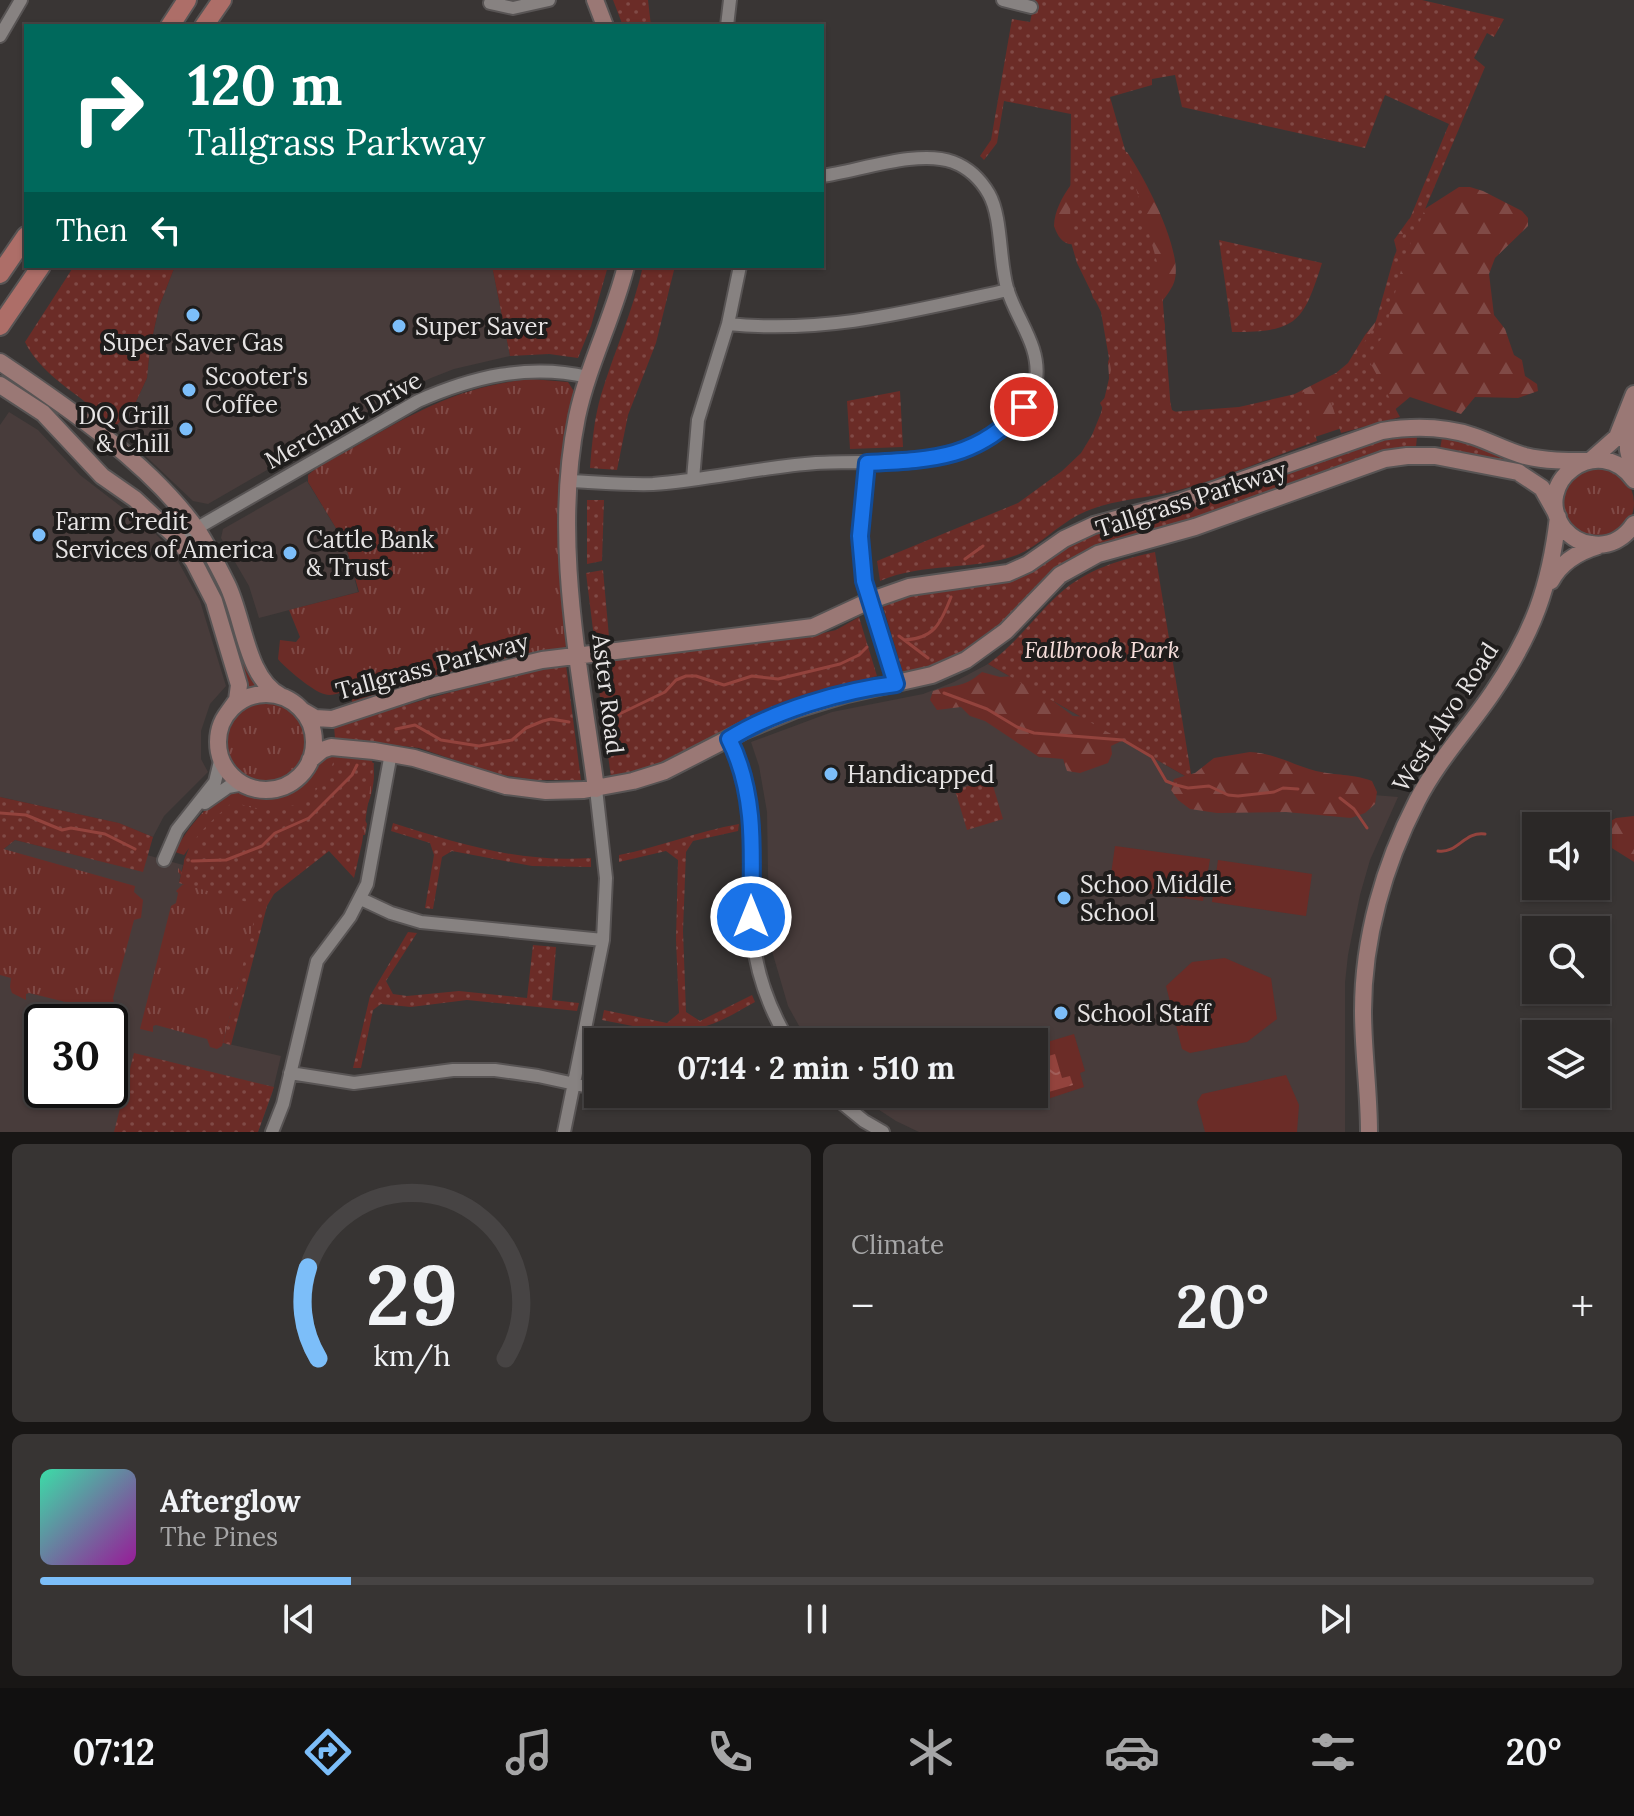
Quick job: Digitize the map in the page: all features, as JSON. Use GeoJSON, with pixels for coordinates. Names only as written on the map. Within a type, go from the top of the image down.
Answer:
{"type":"FeatureCollection","features":[{"type":"Feature","properties":{"kind":"main road"},"geometry":{"type":"LineString","coordinates":[[171,24],[187,0]]}},
{"type":"Feature","properties":{"kind":"main road"},"geometry":{"type":"LineString","coordinates":[[205,24],[222,0]]}},
{"type":"Feature","properties":{"kind":"main road"},"geometry":{"type":"LineString","coordinates":[[0,274],[24,239]]}},
{"type":"Feature","properties":{"kind":"main road"},"geometry":{"type":"LineString","coordinates":[[0,326],[40,268]]}},
{"type":"Feature","properties":{"kind":"street"},"geometry":{"type":"LineString","coordinates":[[0,36],[21,0]]}},
{"type":"Feature","properties":{"kind":"street"},"geometry":{"type":"LineString","coordinates":[[490,3],[513,8],[549,0]]}},
{"type":"Feature","properties":{"kind":"street"},"geometry":{"type":"LineString","coordinates":[[595,0],[604,24]]}},
{"type":"Feature","properties":{"kind":"street"},"geometry":{"type":"LineString","coordinates":[[727,24],[730,0]]}},
{"type":"Feature","properties":{"kind":"street"},"geometry":{"type":"LineString","coordinates":[[1003,0],[1031,7]]}},
{"type":"Feature","properties":{"kind":"street"},"geometry":{"type":"LineString","coordinates":[[569,481],[653,484],[817,463],[922,460],[962,452],[989,439],[1024,407],[1035,385],[1036,359],[1008,290],[998,243],[995,208],[979,179],[960,165],[934,158],[824,176]]}},
{"type":"Feature","properties":{"kind":"street","name":"Aster Road"},"geometry":{"type":"LineString","coordinates":[[564,1132],[603,940],[606,878],[568,570],[569,481],[577,415],[625,268]]}},
{"type":"Feature","properties":{"kind":"street"},"geometry":{"type":"LineString","coordinates":[[693,479],[698,420],[728,324],[740,268]]}},
{"type":"Feature","properties":{"kind":"street"},"geometry":{"type":"LineString","coordinates":[[728,324],[779,328],[879,319],[1008,290]]}},
{"type":"Feature","properties":{"kind":"street"},"geometry":{"type":"LineString","coordinates":[[0,362],[79,416],[106,439],[156,482],[196,529],[233,596],[260,680],[270,691],[303,711],[313,735],[310,760],[294,781],[278,788],[261,790],[244,784],[230,773],[221,757]]}},
{"type":"Feature","properties":{"kind":"street","name":"Merchant Drive"},"geometry":{"type":"LineString","coordinates":[[178,539],[418,401],[443,390],[485,377],[531,371],[588,377]]}},
{"type":"Feature","properties":{"kind":"street"},"geometry":{"type":"LineString","coordinates":[[0,385],[43,413],[85,460],[135,499],[178,539],[214,601],[239,692],[227,714],[219,739],[221,757],[215,782],[173,836],[164,860]]}},
{"type":"Feature","properties":{"kind":"street"},"geometry":{"type":"LineString","coordinates":[[1589,460],[1617,437],[1634,394]]}},
{"type":"Feature","properties":{"kind":"street"},"geometry":{"type":"LineString","coordinates":[[1629,411],[1628,450],[1634,480]]}},
{"type":"Feature","properties":{"kind":"street","name":"Tallgrass Parkway"},"geometry":{"type":"LineString","coordinates":[[303,711],[315,718],[332,719],[470,676],[542,660],[813,627],[869,601],[909,587],[1008,573],[1094,525],[1179,502],[1382,431],[1407,427],[1447,430],[1524,456],[1616,464],[1634,480]]}},
{"type":"Feature","properties":{"kind":"street","name":"Tallgrass Parkway"},"geometry":{"type":"LineString","coordinates":[[310,760],[331,747],[391,753],[515,787],[561,791],[596,789],[649,777],[794,710],[847,694],[932,675],[973,656],[1006,631],[1060,575],[1098,554],[1195,527],[1385,459],[1435,456],[1518,472],[1542,488],[1562,526],[1575,539],[1602,545]]}},
{"type":"Feature","properties":{"kind":"street","name":"West Alvo Road"},"geometry":{"type":"LineString","coordinates":[[1543,597],[1554,553],[1555,496],[1562,480],[1573,467],[1589,460]]}},
{"type":"Feature","properties":{"kind":"street"},"geometry":{"type":"LineString","coordinates":[[867,463],[860,536],[864,581],[896,684]]}},
{"type":"Feature","properties":{"kind":"street","name":"West Alvo Road"},"geometry":{"type":"LineString","coordinates":[[1369,1132],[1363,1033],[1364,983],[1373,922],[1386,874],[1418,799],[1447,751],[1504,675],[1528,633],[1555,574],[1567,561],[1586,550],[1620,539],[1634,524]]}},
{"type":"Feature","properties":{"kind":"street"},"geometry":{"type":"LineString","coordinates":[[227,714],[240,702],[255,695],[281,696]]}},
{"type":"Feature","properties":{"kind":"street"},"geometry":{"type":"LineString","coordinates":[[729,739],[740,764],[749,803],[751,917],[758,969],[765,994],[782,1028]]}},
{"type":"Feature","properties":{"kind":"street"},"geometry":{"type":"LineString","coordinates":[[272,1132],[317,961],[361,899],[371,871],[391,753]]}},
{"type":"Feature","properties":{"kind":"street"},"geometry":{"type":"LineString","coordinates":[[184,820],[222,790],[244,784]]}},
{"type":"Feature","properties":{"kind":"street"},"geometry":{"type":"LineString","coordinates":[[361,899],[404,918],[433,924],[603,940]]}},
{"type":"Feature","properties":{"kind":"street"},"geometry":{"type":"LineString","coordinates":[[290,1073],[366,1083],[479,1069],[538,1076],[584,1086]]}},
{"type":"Feature","properties":{"kind":"street","name":"West Alvo Road"},"geometry":{"type":"LineString","coordinates":[[1369,1101],[1376,1132]]}},
{"type":"Feature","properties":{"kind":"street"},"geometry":{"type":"LineString","coordinates":[[848,1108],[883,1132]]}},
{"type":"Feature","properties":{"kind":"shaded area"},"geometry":{"type":"Polygon","coordinates":[[[174,268],[492,268],[510,356],[454,369],[406,390],[208,504],[193,501],[115,427],[134,406],[147,378],[159,307],[174,268]]]}},
{"type":"Feature","properties":{"kind":"shaded area"},"geometry":{"type":"Polygon","coordinates":[[[9,412],[38,430],[80,475],[154,532],[174,554],[200,601],[226,686],[210,704],[201,731],[201,759],[208,772],[164,816],[153,837],[118,823],[0,797],[0,425],[9,412]]]}},
{"type":"Feature","properties":{"kind":"shaded area"},"geometry":{"type":"Polygon","coordinates":[[[307,481],[345,543],[358,592],[259,618],[249,586],[221,538],[223,529],[307,481]]]}},
{"type":"Feature","properties":{"kind":"shaded area","name":"Schoo Middle School"},"geometry":{"type":"Polygon","coordinates":[[[988,664],[1192,780],[1398,797],[1370,860],[1348,955],[1345,983],[1345,1132],[919,1132],[876,1108],[1048,1108],[1048,1028],[800,1028],[788,1006],[772,951],[767,812],[759,766],[751,742],[832,712],[923,694],[988,664]]]}},
{"type":"Feature","properties":{"kind":"shaded area"},"geometry":{"type":"Polygon","coordinates":[[[15,840],[142,871],[147,855],[183,865],[179,882],[258,905],[224,1043],[281,1056],[258,1132],[0,1132],[0,852],[15,840]]]}},
{"type":"Feature","properties":{"kind":"green space"},"geometry":{"type":"Polygon","coordinates":[[[613,0],[648,0],[651,24],[622,24],[613,0]]]}},
{"type":"Feature","properties":{"kind":"green space"},"geometry":{"type":"Polygon","coordinates":[[[1035,0],[1422,0],[1504,19],[1494,37],[1487,33],[1474,58],[1485,67],[1404,259],[1384,335],[1367,357],[1400,417],[1341,433],[1325,383],[1344,372],[1374,328],[1394,257],[1449,124],[1385,95],[1365,148],[1182,107],[1175,75],[1152,79],[1152,85],[1110,97],[1161,276],[1171,412],[1239,407],[1304,392],[1317,441],[1196,485],[1090,510],[1017,555],[983,563],[913,571],[880,581],[877,561],[1018,503],[1062,471],[1081,453],[1101,413],[1111,370],[1101,312],[1077,263],[1070,239],[1071,114],[1004,101],[997,143],[984,160],[980,156],[991,140],[1012,19],[1030,22],[1035,0]]]}},
{"type":"Feature","properties":{"kind":"green space"},"geometry":{"type":"Polygon","coordinates":[[[1107,150],[1127,152],[1152,195],[1173,250],[1175,279],[1159,305],[1165,325],[1160,359],[1172,410],[1178,413],[1181,423],[1192,429],[1206,427],[1243,409],[1277,403],[1336,373],[1348,363],[1382,314],[1383,302],[1398,276],[1394,240],[1409,219],[1459,187],[1483,191],[1522,211],[1528,218],[1528,226],[1495,258],[1489,274],[1494,315],[1505,329],[1514,355],[1522,360],[1525,376],[1537,384],[1538,391],[1518,398],[1475,397],[1461,414],[1410,397],[1392,412],[1306,440],[1188,470],[1145,488],[1127,488],[1105,456],[1099,424],[1107,417],[1100,403],[1110,392],[1108,362],[1113,346],[1109,316],[1093,298],[1088,281],[1089,267],[1099,245],[1103,201],[1100,198],[1093,200],[1076,244],[1062,240],[1054,226],[1065,193],[1107,150]]]}},
{"type":"Feature","properties":{"kind":"green space"},"geometry":{"type":"Polygon","coordinates":[[[1219,240],[1322,263],[1309,299],[1294,320],[1271,330],[1232,332],[1219,240]]]}},
{"type":"Feature","properties":{"kind":"green space"},"geometry":{"type":"Polygon","coordinates":[[[73,268],[174,268],[159,307],[147,378],[134,406],[115,427],[54,378],[25,342],[73,268]]]}},
{"type":"Feature","properties":{"kind":"green space"},"geometry":{"type":"Polygon","coordinates":[[[492,268],[607,268],[591,326],[578,358],[549,354],[510,356],[492,268]]]}},
{"type":"Feature","properties":{"kind":"green space"},"geometry":{"type":"Polygon","coordinates":[[[642,268],[675,268],[656,343],[628,415],[617,470],[590,468],[599,404],[642,268]]]}},
{"type":"Feature","properties":{"kind":"green space"},"geometry":{"type":"Polygon","coordinates":[[[531,379],[568,382],[575,393],[570,413],[568,640],[565,648],[354,706],[345,693],[324,694],[307,684],[278,659],[280,640],[296,642],[300,637],[289,610],[359,592],[345,543],[308,482],[308,475],[419,411],[482,388],[531,379]]]}},
{"type":"Feature","properties":{"kind":"green space"},"geometry":{"type":"Polygon","coordinates":[[[900,391],[903,447],[850,449],[847,401],[900,391]]]}},
{"type":"Feature","properties":{"kind":"green space"},"geometry":{"type":"Polygon","coordinates":[[[1417,436],[1416,447],[1375,452],[1197,517],[1098,544],[1048,574],[987,637],[943,662],[903,673],[882,603],[925,592],[1016,579],[1027,575],[1074,542],[1107,528],[1190,507],[1371,442],[1417,436]]]}},
{"type":"Feature","properties":{"kind":"green space"},"geometry":{"type":"Polygon","coordinates":[[[1442,438],[1473,445],[1506,460],[1440,449],[1442,438]]]}},
{"type":"Feature","properties":{"kind":"green space"},"geometry":{"type":"Polygon","coordinates":[[[1598,467],[1618,473],[1628,483],[1634,503],[1628,523],[1618,533],[1598,539],[1578,533],[1568,523],[1562,503],[1568,483],[1578,473],[1598,467]]]}},
{"type":"Feature","properties":{"kind":"green space"},"geometry":{"type":"Polygon","coordinates":[[[587,500],[604,500],[602,561],[587,564],[587,500]]]}},
{"type":"Feature","properties":{"kind":"green space","name":"Fallbrook Park"},"geometry":{"type":"Polygon","coordinates":[[[1155,552],[1192,780],[988,664],[1070,585],[1104,567],[1155,552]]]}},
{"type":"Feature","properties":{"kind":"green space"},"geometry":{"type":"Polygon","coordinates":[[[201,554],[238,625],[258,689],[245,693],[197,556],[201,554]]]}},
{"type":"Feature","properties":{"kind":"green space"},"geometry":{"type":"Polygon","coordinates":[[[603,570],[609,637],[594,638],[586,573],[603,570]]]}},
{"type":"Feature","properties":{"kind":"green space"},"geometry":{"type":"Polygon","coordinates":[[[859,617],[877,676],[777,706],[661,763],[611,777],[595,661],[811,636],[836,630],[859,617]]]}},
{"type":"Feature","properties":{"kind":"green space"},"geometry":{"type":"Polygon","coordinates":[[[566,665],[581,780],[535,780],[496,774],[419,748],[335,738],[334,727],[478,685],[566,665]]]}},
{"type":"Feature","properties":{"kind":"green space"},"geometry":{"type":"Polygon","coordinates":[[[982,672],[1000,677],[1014,676],[1036,688],[1073,716],[1090,717],[1128,738],[1111,746],[1108,763],[1080,773],[1067,771],[1063,759],[1039,757],[985,721],[970,716],[961,707],[937,710],[930,700],[933,691],[963,684],[982,672]]]}},
{"type":"Feature","properties":{"kind":"green space"},"geometry":{"type":"Polygon","coordinates":[[[268,699],[284,702],[298,711],[307,725],[310,741],[307,757],[298,771],[284,780],[268,783],[252,780],[238,771],[229,757],[226,741],[229,725],[238,711],[252,702],[268,699]]]}},
{"type":"Feature","properties":{"kind":"green space"},"geometry":{"type":"Polygon","coordinates":[[[329,752],[374,758],[373,786],[365,810],[183,877],[178,872],[178,868],[183,873],[189,848],[184,855],[175,852],[186,833],[212,804],[231,791],[240,789],[268,793],[289,789],[329,752]]]}},
{"type":"Feature","properties":{"kind":"green space"},"geometry":{"type":"Polygon","coordinates":[[[1250,752],[1316,771],[1372,781],[1377,792],[1375,804],[1365,813],[1351,818],[1286,812],[1217,813],[1190,809],[1171,790],[1174,779],[1195,773],[1214,758],[1250,752]]]}},
{"type":"Feature","properties":{"kind":"green space"},"geometry":{"type":"Polygon","coordinates":[[[334,760],[374,763],[354,878],[329,851],[274,894],[267,906],[231,1045],[223,1043],[258,905],[179,883],[187,855],[204,828],[234,801],[265,810],[294,805],[318,788],[334,760]]]}},
{"type":"Feature","properties":{"kind":"green space"},"geometry":{"type":"Polygon","coordinates":[[[991,779],[1003,819],[967,830],[955,790],[991,779]]]}},
{"type":"Feature","properties":{"kind":"green space"},"geometry":{"type":"Polygon","coordinates":[[[0,797],[119,823],[153,837],[143,872],[15,840],[0,852],[0,797]]]}},
{"type":"Feature","properties":{"kind":"green space"},"geometry":{"type":"Polygon","coordinates":[[[363,816],[367,824],[365,835],[345,835],[260,902],[222,1046],[217,1049],[210,1047],[207,1039],[156,1025],[153,1032],[140,1029],[171,906],[176,903],[176,891],[182,885],[363,816]]]}},
{"type":"Feature","properties":{"kind":"green space"},"geometry":{"type":"Polygon","coordinates":[[[1634,816],[1634,862],[1610,847],[1610,821],[1634,816]]]}},
{"type":"Feature","properties":{"kind":"green space"},"geometry":{"type":"Polygon","coordinates":[[[393,823],[466,845],[515,855],[591,858],[591,867],[532,866],[452,851],[442,857],[433,909],[425,908],[434,855],[430,843],[391,831],[393,823]]]}},
{"type":"Feature","properties":{"kind":"green space"},"geometry":{"type":"Polygon","coordinates":[[[739,824],[738,831],[693,841],[686,852],[683,931],[686,1012],[700,1021],[752,995],[755,1002],[727,1018],[699,1028],[645,1028],[602,1020],[604,1010],[667,1023],[679,1013],[676,939],[678,860],[666,851],[619,862],[619,855],[739,824]]]}},
{"type":"Feature","properties":{"kind":"green space"},"geometry":{"type":"Polygon","coordinates":[[[1115,846],[1210,859],[1203,901],[1109,888],[1115,846]]]}},
{"type":"Feature","properties":{"kind":"green space"},"geometry":{"type":"Polygon","coordinates":[[[0,848],[135,886],[134,892],[143,900],[141,918],[134,920],[113,998],[114,1003],[119,1004],[74,1004],[29,993],[26,1000],[12,993],[11,978],[0,975],[0,848]]]}},
{"type":"Feature","properties":{"kind":"green space"},"geometry":{"type":"Polygon","coordinates":[[[1218,860],[1312,874],[1306,916],[1212,902],[1218,860]]]}},
{"type":"Feature","properties":{"kind":"green space"},"geometry":{"type":"Polygon","coordinates":[[[408,932],[417,933],[386,981],[393,994],[407,996],[459,991],[527,998],[533,945],[556,947],[552,1000],[579,1003],[577,1011],[467,1000],[411,1007],[381,1004],[373,1010],[361,1068],[353,1068],[370,996],[408,932]]]}},
{"type":"Feature","properties":{"kind":"green space"},"geometry":{"type":"Polygon","coordinates":[[[1225,958],[1271,978],[1277,1019],[1247,1042],[1190,1053],[1182,1049],[1166,986],[1192,962],[1225,958]]]}},
{"type":"Feature","properties":{"kind":"green space"},"geometry":{"type":"Polygon","coordinates":[[[1074,1034],[1085,1071],[1080,1073],[1084,1087],[1048,1099],[1048,1042],[1074,1034]]]}},
{"type":"Feature","properties":{"kind":"green space"},"geometry":{"type":"Polygon","coordinates":[[[134,1053],[274,1087],[258,1132],[114,1132],[120,1108],[128,1108],[128,1077],[134,1053]]]}},
{"type":"Feature","properties":{"kind":"green space"},"geometry":{"type":"Polygon","coordinates":[[[1286,1075],[1299,1105],[1297,1132],[1205,1132],[1197,1102],[1202,1094],[1286,1075]]]}},
{"type":"Feature","properties":{"kind":"water"},"geometry":{"type":"Polygon","coordinates":[[[1055,1054],[1062,1078],[1070,1076],[1073,1085],[1048,1092],[1048,1056],[1055,1054]]]}},
{"type":"Feature","properties":{"kind":"waterway"},"geometry":{"type":"LineString","coordinates":[[965,559],[983,546]]}},
{"type":"Feature","properties":{"kind":"waterway"},"geometry":{"type":"LineString","coordinates":[[904,640],[923,637],[935,628],[951,597]]}},
{"type":"Feature","properties":{"kind":"waterway"},"geometry":{"type":"LineString","coordinates":[[899,636],[928,658]]}},
{"type":"Feature","properties":{"kind":"waterway"},"geometry":{"type":"LineString","coordinates":[[607,720],[665,692],[676,680],[686,676],[724,685],[752,676],[778,679],[840,664],[859,655],[867,647]]}},
{"type":"Feature","properties":{"kind":"waterway"},"geometry":{"type":"LineString","coordinates":[[944,693],[987,709],[1034,733],[1123,740],[1152,757],[1166,781],[1176,785],[1188,788],[1209,786],[1238,796],[1283,788],[1298,789]]}},
{"type":"Feature","properties":{"kind":"waterway"},"geometry":{"type":"LineString","coordinates":[[396,729],[415,725],[441,740],[479,746],[512,740],[526,728],[543,721],[569,722]]}},
{"type":"Feature","properties":{"kind":"waterway"},"geometry":{"type":"LineString","coordinates":[[192,861],[226,860],[262,846],[275,833],[309,818],[352,775],[357,765]]}},
{"type":"Feature","properties":{"kind":"waterway"},"geometry":{"type":"LineString","coordinates":[[1340,798],[1354,809],[1367,828]]}},
{"type":"Feature","properties":{"kind":"waterway"},"geometry":{"type":"LineString","coordinates":[[0,813],[26,815],[62,830],[71,828],[105,834],[135,849]]}},
{"type":"Feature","properties":{"kind":"waterway"},"geometry":{"type":"LineString","coordinates":[[1438,851],[1451,849],[1472,836],[1485,834]]}},
{"type":"Feature","properties":{"kind":"place","name":"Super Saver Gas"},"geometry":{"type":"Point","coordinates":[193,315]}},
{"type":"Feature","properties":{"kind":"place","name":"Super Saver"},"geometry":{"type":"Point","coordinates":[399,326]}},
{"type":"Feature","properties":{"kind":"place","name":"Scooter's Coffee"},"geometry":{"type":"Point","coordinates":[189,390]}},
{"type":"Feature","properties":{"kind":"place","name":"DQ Grill & Chill"},"geometry":{"type":"Point","coordinates":[186,429]}},
{"type":"Feature","properties":{"kind":"place","name":"Farm Credit Services of America"},"geometry":{"type":"Point","coordinates":[39,535]}},
{"type":"Feature","properties":{"kind":"place","name":"Cattle Bank & Trust"},"geometry":{"type":"Point","coordinates":[290,553]}},
{"type":"Feature","properties":{"kind":"place","name":"Handicapped"},"geometry":{"type":"Point","coordinates":[831,774]}},
{"type":"Feature","properties":{"kind":"place","name":"Schoo Middle School"},"geometry":{"type":"Point","coordinates":[1064,898]}},
{"type":"Feature","properties":{"kind":"place","name":"School Staff"},"geometry":{"type":"Point","coordinates":[1061,1013]}},
{"type":"Feature","properties":{"kind":"route"},"geometry":{"type":"LineString","coordinates":[[751,917],[749,803],[744,776],[729,739],[794,710],[847,694],[896,684],[865,590],[860,536],[867,463],[940,458],[962,452],[989,439],[1024,407]]}}]}
